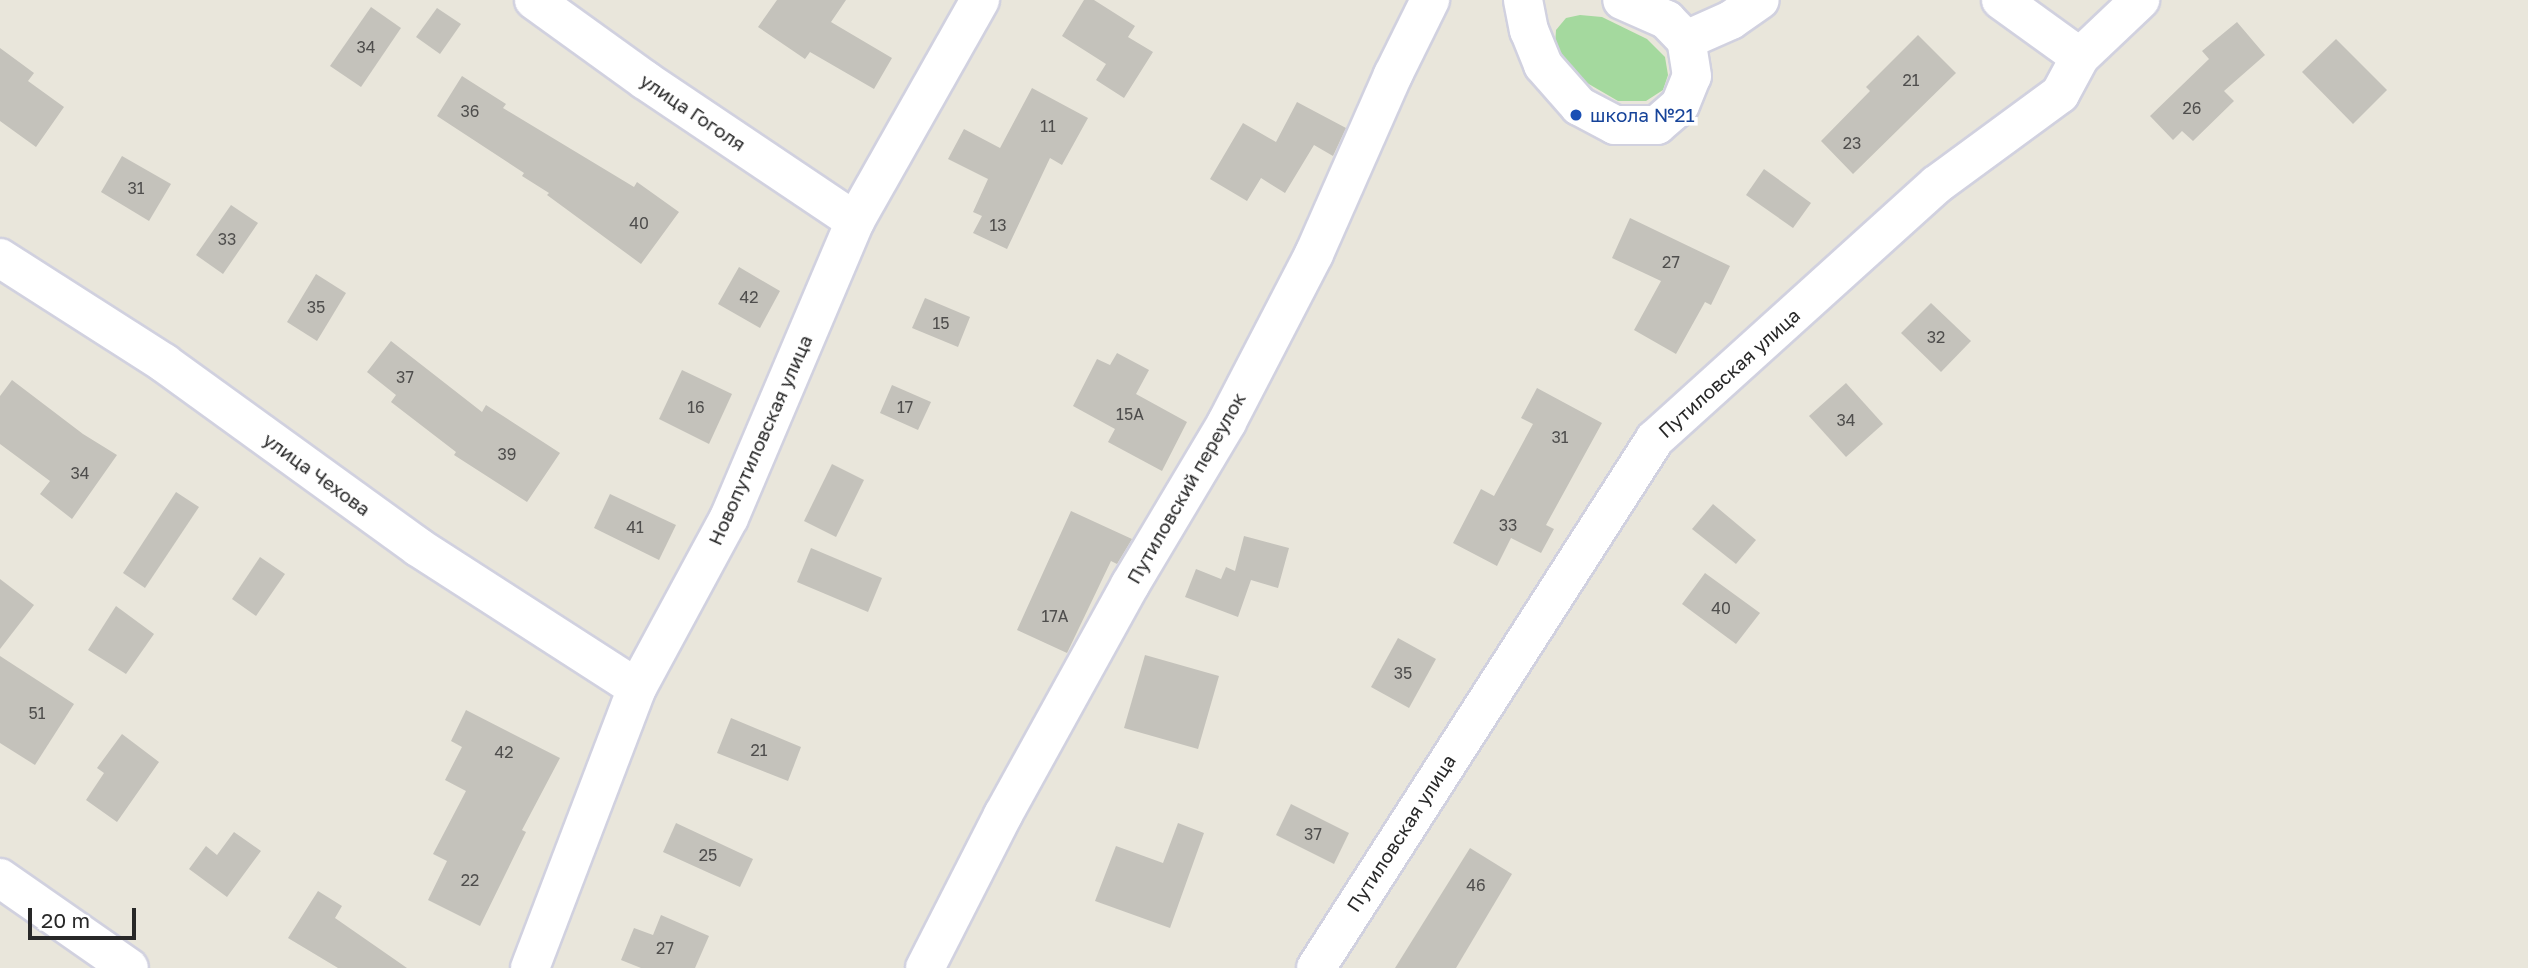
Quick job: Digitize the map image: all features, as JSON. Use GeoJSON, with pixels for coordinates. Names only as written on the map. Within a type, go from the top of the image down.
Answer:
{"type":"FeatureCollection","features":[{"type":"Feature","properties":{"kind":"street","name":"улица Гоголя"},"geometry":{"type":"LineString","coordinates":[[534,0],[645,80],[855,221]]}},
{"type":"Feature","properties":{"kind":"street","name":"Новопутиловская улица"},"geometry":{"type":"LineString","coordinates":[[530,968],[637,688],[729,518],[855,221],[980,0]]}},
{"type":"Feature","properties":{"kind":"street","name":"Путиловский переулок"},"geometry":{"type":"LineString","coordinates":[[925,968],[1003,816],[1123,597],[1239,398],[1314,254],[1393,75],[1430,0]]}},
{"type":"Feature","properties":{"kind":"street"},"geometry":{"type":"LineString","coordinates":[[1523,0],[1529,30],[1543,65],[1579,106],[1615,125],[1657,125],[1680,105],[1692,76],[1686,40],[1667,20],[1622,0]]}},
{"type":"Feature","properties":{"kind":"street"},"geometry":{"type":"LineString","coordinates":[[1686,40],[1731,20],[1760,0]]}},
{"type":"Feature","properties":{"kind":"street"},"geometry":{"type":"LineString","coordinates":[[2001,0],[2080,57]]}},
{"type":"Feature","properties":{"kind":"street","name":"Путиловская улица"},"geometry":{"type":"LineString","coordinates":[[1316,968],[1655,439],[1936,185],[2060,94],[2080,57],[2140,0]]}},
{"type":"Feature","properties":{"kind":"street","name":"улица Чехова"},"geometry":{"type":"LineString","coordinates":[[0,258],[164,363],[418,547],[637,688]]}},
{"type":"Feature","properties":{"kind":"street"},"geometry":{"type":"LineString","coordinates":[[0,878],[129,968]]}},
{"type":"Feature","properties":{"kind":"green space"},"geometry":{"type":"Polygon","coordinates":[[[1580,15],[1602,17],[1647,39],[1665,57],[1668,75],[1663,90],[1646,101],[1618,101],[1587,83],[1561,60],[1555,46],[1556,30],[1566,18],[1580,15]]]}},
{"type":"Feature","properties":{"kind":"building"},"geometry":{"type":"Polygon","coordinates":[[[777,0],[846,0],[831,22],[892,58],[874,89],[810,52],[805,59],[758,27],[777,0]]]}},
{"type":"Feature","properties":{"kind":"building"},"geometry":{"type":"Polygon","coordinates":[[[1084,0],[1094,0],[1135,26],[1128,37],[1153,52],[1124,98],[1096,80],[1106,64],[1062,36],[1084,0]]]}},
{"type":"Feature","properties":{"kind":"building"},"geometry":{"type":"Polygon","coordinates":[[[371,7],[401,28],[361,87],[330,66],[371,7]]]}},
{"type":"Feature","properties":{"kind":"building"},"geometry":{"type":"Polygon","coordinates":[[[437,8],[461,24],[440,54],[416,37],[437,8]]]}},
{"type":"Feature","properties":{"kind":"building"},"geometry":{"type":"Polygon","coordinates":[[[2237,22],[2265,55],[2224,91],[2234,101],[2193,141],[2182,131],[2173,140],[2150,116],[2209,59],[2202,51],[2237,22]]]}},
{"type":"Feature","properties":{"kind":"building"},"geometry":{"type":"Polygon","coordinates":[[[1918,35],[1956,73],[1853,174],[1821,141],[1870,91],[1866,87],[1918,35]]]}},
{"type":"Feature","properties":{"kind":"building"},"geometry":{"type":"Polygon","coordinates":[[[2336,39],[2387,90],[2353,124],[2302,72],[2336,39]]]}},
{"type":"Feature","properties":{"kind":"building"},"geometry":{"type":"Polygon","coordinates":[[[0,48],[34,73],[28,81],[64,107],[36,147],[0,121],[0,48]]]}},
{"type":"Feature","properties":{"kind":"building"},"geometry":{"type":"Polygon","coordinates":[[[462,76],[506,104],[503,108],[634,187],[637,182],[679,212],[641,264],[547,195],[549,193],[522,176],[524,173],[437,116],[462,76]]]}},
{"type":"Feature","properties":{"kind":"building"},"geometry":{"type":"Polygon","coordinates":[[[1032,88],[1088,118],[1062,165],[1050,158],[1007,249],[973,233],[982,216],[973,212],[988,179],[948,159],[964,129],[1000,148],[1032,88]]]}},
{"type":"Feature","properties":{"kind":"building"},"geometry":{"type":"Polygon","coordinates":[[[1297,102],[1346,128],[1333,156],[1314,145],[1285,193],[1261,178],[1247,201],[1210,179],[1243,123],[1276,142],[1297,102]]]}},
{"type":"Feature","properties":{"kind":"building"},"geometry":{"type":"Polygon","coordinates":[[[122,156],[171,184],[149,221],[101,192],[122,156]]]}},
{"type":"Feature","properties":{"kind":"building"},"geometry":{"type":"Polygon","coordinates":[[[1764,169],[1811,203],[1793,228],[1746,195],[1764,169]]]}},
{"type":"Feature","properties":{"kind":"building"},"geometry":{"type":"Polygon","coordinates":[[[231,205],[258,223],[223,274],[196,255],[231,205]]]}},
{"type":"Feature","properties":{"kind":"building"},"geometry":{"type":"Polygon","coordinates":[[[1630,218],[1730,266],[1711,305],[1705,302],[1676,354],[1634,330],[1661,281],[1612,258],[1630,218]]]}},
{"type":"Feature","properties":{"kind":"building"},"geometry":{"type":"Polygon","coordinates":[[[739,267],[780,291],[760,328],[718,304],[739,267]]]}},
{"type":"Feature","properties":{"kind":"building"},"geometry":{"type":"Polygon","coordinates":[[[316,274],[346,293],[317,341],[287,322],[316,274]]]}},
{"type":"Feature","properties":{"kind":"building"},"geometry":{"type":"Polygon","coordinates":[[[925,298],[970,317],[958,347],[912,328],[925,298]]]}},
{"type":"Feature","properties":{"kind":"building"},"geometry":{"type":"Polygon","coordinates":[[[1931,303],[1971,341],[1941,372],[1901,333],[1931,303]]]}},
{"type":"Feature","properties":{"kind":"building"},"geometry":{"type":"Polygon","coordinates":[[[391,341],[482,412],[486,405],[560,453],[527,502],[454,455],[456,452],[391,402],[396,395],[367,372],[391,341]]]}},
{"type":"Feature","properties":{"kind":"building"},"geometry":{"type":"Polygon","coordinates":[[[1117,353],[1149,370],[1136,394],[1187,422],[1162,471],[1108,442],[1115,429],[1073,406],[1097,359],[1110,365],[1117,353]]]}},
{"type":"Feature","properties":{"kind":"building"},"geometry":{"type":"Polygon","coordinates":[[[682,370],[732,394],[709,444],[659,419],[682,370]]]}},
{"type":"Feature","properties":{"kind":"building"},"geometry":{"type":"Polygon","coordinates":[[[12,380],[83,434],[117,455],[72,519],[40,494],[50,481],[0,444],[0,396],[12,380]]]}},
{"type":"Feature","properties":{"kind":"building"},"geometry":{"type":"Polygon","coordinates":[[[1846,383],[1883,424],[1846,457],[1809,416],[1846,383]]]}},
{"type":"Feature","properties":{"kind":"building"},"geometry":{"type":"Polygon","coordinates":[[[892,385],[931,402],[918,430],[880,413],[892,385]]]}},
{"type":"Feature","properties":{"kind":"building"},"geometry":{"type":"Polygon","coordinates":[[[1537,388],[1602,423],[1546,525],[1554,529],[1541,553],[1511,538],[1497,566],[1453,543],[1481,489],[1494,496],[1533,424],[1521,418],[1537,388]]]}},
{"type":"Feature","properties":{"kind":"building"},"geometry":{"type":"Polygon","coordinates":[[[832,464],[864,480],[836,537],[804,521],[832,464]]]}},
{"type":"Feature","properties":{"kind":"building"},"geometry":{"type":"Polygon","coordinates":[[[176,492],[199,507],[145,588],[123,573],[176,492]]]}},
{"type":"Feature","properties":{"kind":"building"},"geometry":{"type":"Polygon","coordinates":[[[610,494],[676,525],[659,560],[594,528],[610,494]]]}},
{"type":"Feature","properties":{"kind":"building"},"geometry":{"type":"Polygon","coordinates":[[[1713,504],[1756,540],[1736,564],[1692,529],[1713,504]]]}},
{"type":"Feature","properties":{"kind":"building"},"geometry":{"type":"Polygon","coordinates":[[[1071,511],[1132,539],[1117,564],[1111,561],[1067,653],[1017,630],[1071,511]]]}},
{"type":"Feature","properties":{"kind":"building"},"geometry":{"type":"Polygon","coordinates":[[[1244,536],[1289,548],[1278,588],[1251,580],[1238,617],[1185,597],[1196,569],[1221,579],[1226,567],[1235,571],[1244,536]]]}},
{"type":"Feature","properties":{"kind":"building"},"geometry":{"type":"Polygon","coordinates":[[[811,548],[882,578],[868,612],[797,582],[811,548]]]}},
{"type":"Feature","properties":{"kind":"building"},"geometry":{"type":"Polygon","coordinates":[[[260,557],[285,574],[256,616],[232,599],[260,557]]]}},
{"type":"Feature","properties":{"kind":"building"},"geometry":{"type":"Polygon","coordinates":[[[1705,573],[1760,613],[1736,644],[1682,604],[1705,573]]]}},
{"type":"Feature","properties":{"kind":"building"},"geometry":{"type":"Polygon","coordinates":[[[0,579],[34,605],[0,649],[0,579]]]}},
{"type":"Feature","properties":{"kind":"building"},"geometry":{"type":"Polygon","coordinates":[[[116,606],[154,634],[126,674],[88,650],[116,606]]]}},
{"type":"Feature","properties":{"kind":"building"},"geometry":{"type":"Polygon","coordinates":[[[1398,638],[1436,659],[1409,708],[1371,687],[1398,638]]]}},
{"type":"Feature","properties":{"kind":"building"},"geometry":{"type":"Polygon","coordinates":[[[1145,655],[1219,676],[1198,749],[1124,728],[1145,655]]]}},
{"type":"Feature","properties":{"kind":"building"},"geometry":{"type":"Polygon","coordinates":[[[0,656],[74,704],[35,765],[0,743],[0,656]]]}},
{"type":"Feature","properties":{"kind":"building"},"geometry":{"type":"Polygon","coordinates":[[[466,710],[560,758],[522,830],[526,832],[480,926],[428,900],[447,861],[433,854],[466,791],[445,780],[462,747],[451,741],[466,710]]]}},
{"type":"Feature","properties":{"kind":"building"},"geometry":{"type":"Polygon","coordinates":[[[731,718],[801,747],[788,781],[717,753],[731,718]]]}},
{"type":"Feature","properties":{"kind":"building"},"geometry":{"type":"Polygon","coordinates":[[[122,734],[159,762],[117,822],[86,800],[104,773],[97,768],[122,734]]]}},
{"type":"Feature","properties":{"kind":"building"},"geometry":{"type":"Polygon","coordinates":[[[1291,804],[1349,833],[1334,864],[1276,835],[1291,804]]]}},
{"type":"Feature","properties":{"kind":"building"},"geometry":{"type":"Polygon","coordinates":[[[676,823],[753,859],[740,887],[663,852],[676,823]]]}},
{"type":"Feature","properties":{"kind":"building"},"geometry":{"type":"Polygon","coordinates":[[[1178,823],[1204,833],[1170,928],[1095,901],[1116,846],[1163,863],[1178,823]]]}},
{"type":"Feature","properties":{"kind":"building"},"geometry":{"type":"Polygon","coordinates":[[[234,832],[261,851],[227,897],[189,869],[206,846],[217,855],[234,832]]]}},
{"type":"Feature","properties":{"kind":"building"},"geometry":{"type":"Polygon","coordinates":[[[1470,848],[1512,874],[1456,968],[1395,968],[1470,848]]]}},
{"type":"Feature","properties":{"kind":"building"},"geometry":{"type":"Polygon","coordinates":[[[318,891],[342,906],[335,918],[407,968],[338,968],[288,938],[318,891]]]}},
{"type":"Feature","properties":{"kind":"building"},"geometry":{"type":"Polygon","coordinates":[[[661,915],[709,936],[695,968],[641,968],[621,960],[634,928],[653,935],[661,915]]]}},
{"type":"Feature","properties":{"kind":"place","name":"школа №21"},"geometry":{"type":"Point","coordinates":[1576,115]}}]}
